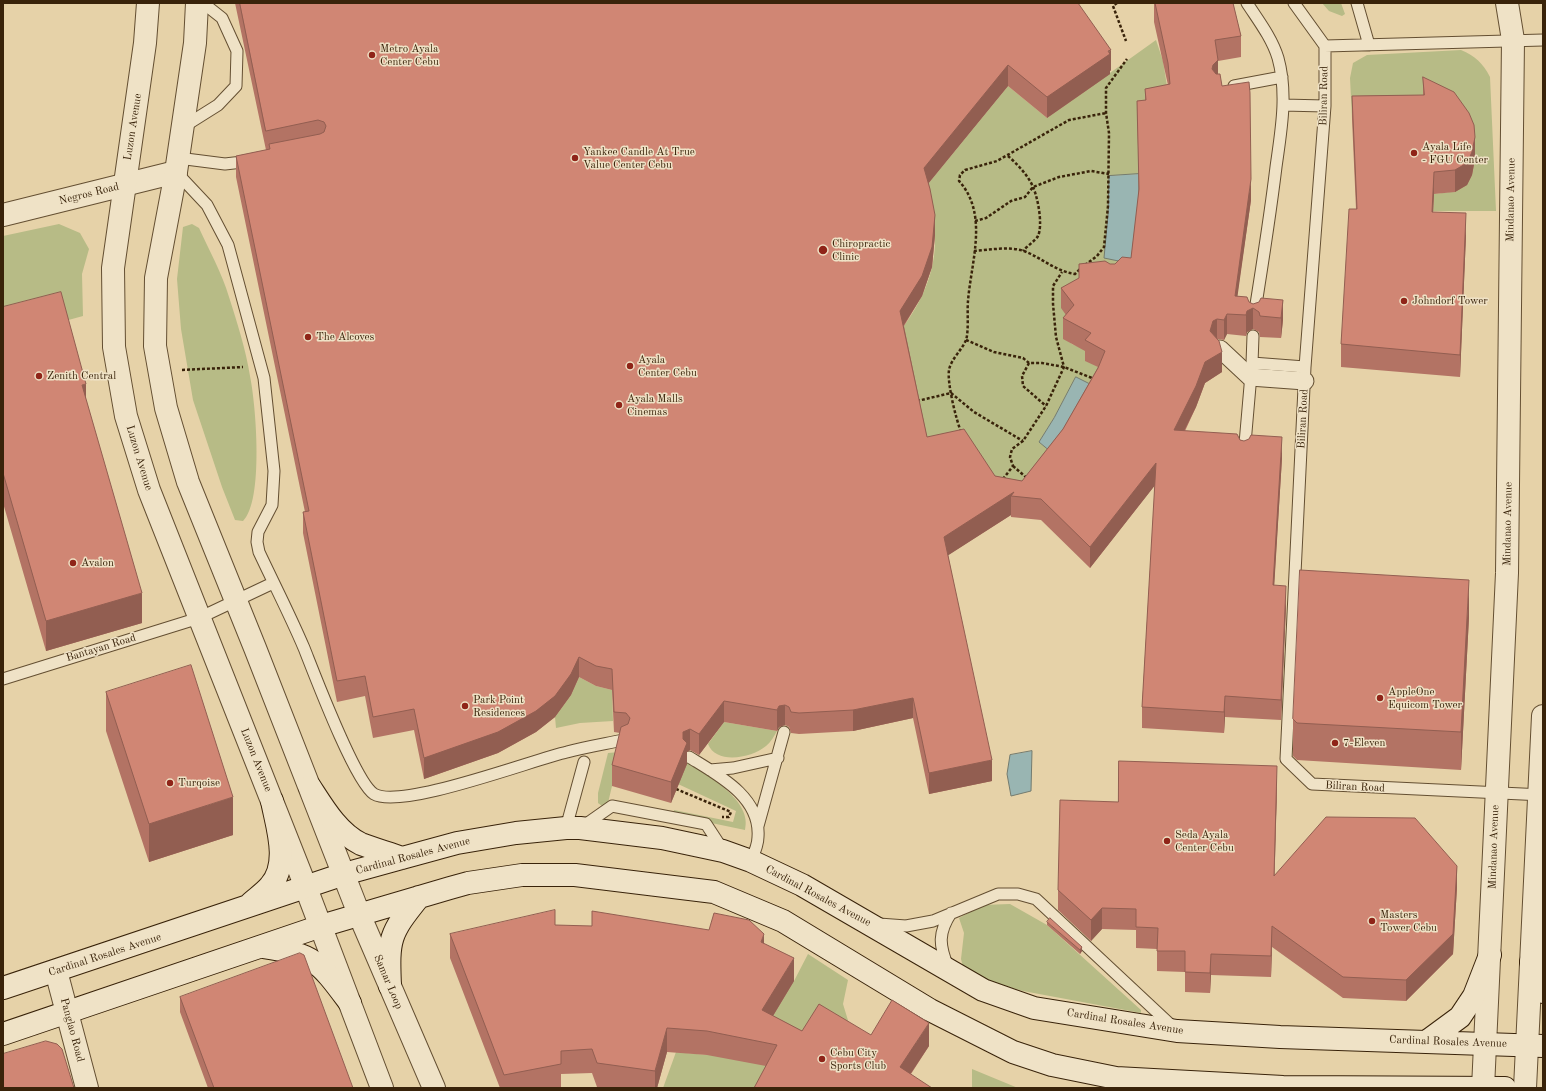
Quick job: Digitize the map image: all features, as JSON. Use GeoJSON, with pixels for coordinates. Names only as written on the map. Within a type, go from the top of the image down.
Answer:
{"type":"FeatureCollection","features":[{"type":"Feature","properties":{"kind":"street","name":"Luzon Avenue"},"geometry":{"type":"LineString","coordinates":[[148,3],[145,43],[113,268],[114,347],[119,381],[126,416],[149,490],[306,887]]}},
{"type":"Feature","properties":{"kind":"street"},"geometry":{"type":"LineString","coordinates":[[197,3],[195,43],[177,165],[156,278],[155,346],[166,408],[188,482],[344,874]]}},
{"type":"Feature","properties":{"kind":"street","name":"Mindanao Avenue"},"geometry":{"type":"LineString","coordinates":[[1486,1044],[1507,573],[1513,40],[1507,3]]}},
{"type":"Feature","properties":{"kind":"street","name":"Negros Road"},"geometry":{"type":"LineString","coordinates":[[3,215],[124,185],[177,165]]}},
{"type":"Feature","properties":{"kind":"street"},"geometry":{"type":"LineString","coordinates":[[1220,349],[1251,370],[1305,374]]}},
{"type":"Feature","properties":{"kind":"street"},"geometry":{"type":"LineString","coordinates":[[1525,1088],[1535,1045],[1532,962],[1541,795],[1543,716]]}},
{"type":"Feature","properties":{"kind":"street"},"geometry":{"type":"LineString","coordinates":[[310,787],[332,820],[354,839],[361,844],[402,858]]}},
{"type":"Feature","properties":{"kind":"street"},"geometry":{"type":"LineString","coordinates":[[246,908],[271,885],[280,868],[280,846],[272,801]]}},
{"type":"Feature","properties":{"kind":"street","name":"Cardinal Rosales Avenue"},"geometry":{"type":"LineString","coordinates":[[3,988],[344,874],[457,843],[516,833],[573,828],[662,838],[723,851],[751,861],[802,885],[871,924],[951,973],[983,990],[1034,1008],[1177,1031],[1426,1042],[1535,1045]]}},
{"type":"Feature","properties":{"kind":"street","name":"Samar Loop"},"geometry":{"type":"LineString","coordinates":[[344,874],[359,914],[434,1088]]}},
{"type":"Feature","properties":{"kind":"street"},"geometry":{"type":"LineString","coordinates":[[3,1034],[67,1014],[321,926],[468,883],[522,875],[575,875],[714,892],[783,921],[930,1010],[970,1032],[1013,1052],[1052,1065],[1116,1078],[1283,1087],[1505,1088]]}},
{"type":"Feature","properties":{"kind":"street"},"geometry":{"type":"LineString","coordinates":[[306,887],[382,1088]]}},
{"type":"Feature","properties":{"kind":"street"},"geometry":{"type":"LineString","coordinates":[[390,986],[389,950],[394,930],[419,897]]}},
{"type":"Feature","properties":{"kind":"street"},"geometry":{"type":"LineString","coordinates":[[261,947],[292,951],[305,956],[325,970],[350,1003]]}},
{"type":"Feature","properties":{"kind":"street"},"geometry":{"type":"LineString","coordinates":[[1426,1042],[1460,1017],[1474,996],[1490,955]]}},
{"type":"Feature","properties":{"kind":"street"},"geometry":{"type":"LineString","coordinates":[[1532,962],[1543,992]]}},
{"type":"Feature","properties":{"kind":"street","name":"Panglao Road"},"geometry":{"type":"LineString","coordinates":[[56,971],[87,1088]]}},
{"type":"Feature","properties":{"kind":"street"},"geometry":{"type":"LineString","coordinates":[[1483,1087],[1486,1044]]}},
{"type":"Feature","properties":{"kind":"lane"},"geometry":{"type":"LineString","coordinates":[[182,128],[218,105],[236,86],[237,51],[222,18],[203,3]]}},
{"type":"Feature","properties":{"kind":"lane"},"geometry":{"type":"LineString","coordinates":[[1246,3],[1271,42],[1278,57],[1282,78],[1283,105],[1271,210],[1254,318]]}},
{"type":"Feature","properties":{"kind":"lane"},"geometry":{"type":"LineString","coordinates":[[1294,3],[1325,46],[1543,40]]}},
{"type":"Feature","properties":{"kind":"lane"},"geometry":{"type":"LineString","coordinates":[[1357,3],[1369,45]]}},
{"type":"Feature","properties":{"kind":"lane","name":"Biliran Road"},"geometry":{"type":"LineString","coordinates":[[1325,46],[1325,106],[1305,374],[1286,759],[1312,784],[1541,795]]}},
{"type":"Feature","properties":{"kind":"lane"},"geometry":{"type":"LineString","coordinates":[[1226,87],[1282,78]]}},
{"type":"Feature","properties":{"kind":"lane"},"geometry":{"type":"LineString","coordinates":[[1283,105],[1325,106]]}},
{"type":"Feature","properties":{"kind":"lane"},"geometry":{"type":"LineString","coordinates":[[177,165],[225,164],[265,159]]}},
{"type":"Feature","properties":{"kind":"lane"},"geometry":{"type":"LineString","coordinates":[[177,165],[207,205],[228,245],[264,378],[274,471],[272,505],[258,532],[257,542],[259,552],[303,647],[336,726],[364,783],[374,794],[391,797],[438,790],[566,752],[623,740]]}},
{"type":"Feature","properties":{"kind":"lane"},"geometry":{"type":"LineString","coordinates":[[1244,455],[1253,336]]}},
{"type":"Feature","properties":{"kind":"lane","name":"Bantayan Road"},"geometry":{"type":"LineString","coordinates":[[3,678],[199,618],[273,583]]}},
{"type":"Feature","properties":{"kind":"lane"},"geometry":{"type":"LineString","coordinates":[[751,861],[758,839],[758,826],[784,732]]}},
{"type":"Feature","properties":{"kind":"lane"},"geometry":{"type":"LineString","coordinates":[[689,757],[729,783],[744,797],[753,812],[758,826]]}},
{"type":"Feature","properties":{"kind":"lane"},"geometry":{"type":"LineString","coordinates":[[710,770],[733,768],[778,758]]}},
{"type":"Feature","properties":{"kind":"lane"},"geometry":{"type":"LineString","coordinates":[[573,828],[584,762]]}},
{"type":"Feature","properties":{"kind":"lane"},"geometry":{"type":"LineString","coordinates":[[871,924],[906,926],[933,921],[998,894],[1018,894],[1036,899],[1177,1031]]}},
{"type":"Feature","properties":{"kind":"lane"},"geometry":{"type":"LineString","coordinates":[[951,913],[943,926],[941,938],[942,951],[951,973]]}},
{"type":"Feature","properties":{"kind":"path"},"geometry":{"type":"LineString","coordinates":[[1117,3],[1113,6],[1126,41]]}},
{"type":"Feature","properties":{"kind":"path"},"geometry":{"type":"LineString","coordinates":[[974,251],[999,249],[1023,251],[1062,272],[1075,274],[1097,256],[1104,247],[1109,174],[1110,133],[1106,113],[1106,88],[1127,59]]}},
{"type":"Feature","properties":{"kind":"path"},"geometry":{"type":"LineString","coordinates":[[964,439],[958,425],[951,393],[949,369],[966,340],[969,287],[974,251],[977,243],[971,200],[967,189],[959,181],[960,175],[965,170],[997,161],[1008,156],[1069,120],[1106,113]]}},
{"type":"Feature","properties":{"kind":"path"},"geometry":{"type":"LineString","coordinates":[[1008,156],[1023,171],[1034,187],[1040,215],[1040,229],[1038,237],[1023,251]]}},
{"type":"Feature","properties":{"kind":"path"},"geometry":{"type":"LineString","coordinates":[[975,221],[986,218],[1011,201],[1025,197],[1034,187],[1076,173],[1091,171],[1109,174]]}},
{"type":"Feature","properties":{"kind":"path"},"geometry":{"type":"LineString","coordinates":[[1081,268],[1088,268]]}},
{"type":"Feature","properties":{"kind":"path"},"geometry":{"type":"LineString","coordinates":[[1030,481],[1013,466],[1010,457],[1012,449],[1023,441],[1046,406],[1064,367],[1056,337],[1053,298],[1053,286],[1062,272]]}},
{"type":"Feature","properties":{"kind":"path"},"geometry":{"type":"LineString","coordinates":[[966,340],[994,352],[1023,358],[1029,363],[1042,363],[1064,367],[1092,378],[1096,374]]}},
{"type":"Feature","properties":{"kind":"path"},"geometry":{"type":"LineString","coordinates":[[1029,363],[1022,376],[1022,386],[1046,406]]}},
{"type":"Feature","properties":{"kind":"path"},"geometry":{"type":"LineString","coordinates":[[188,369],[261,366]]}},
{"type":"Feature","properties":{"kind":"path"},"geometry":{"type":"LineString","coordinates":[[914,401],[951,393]]}},
{"type":"Feature","properties":{"kind":"path"},"geometry":{"type":"LineString","coordinates":[[951,393],[974,412],[1023,441]]}},
{"type":"Feature","properties":{"kind":"path"},"geometry":{"type":"LineString","coordinates":[[998,482],[1002,480],[1013,466]]}},
{"type":"Feature","properties":{"kind":"green space"},"geometry":{"type":"Polygon","coordinates":[[[1322,3],[1341,3],[1345,14],[1342,16],[1329,11],[1322,3]]]}},
{"type":"Feature","properties":{"kind":"green space"},"geometry":{"type":"Polygon","coordinates":[[[1156,40],[1163,61],[1170,105],[1139,174],[1109,176],[1108,215],[1133,264],[1068,317],[1064,338],[1072,344],[1092,353],[1086,361],[1101,365],[1098,388],[1076,377],[1039,442],[1057,457],[1026,497],[927,457],[900,331],[908,321],[921,299],[933,263],[935,237],[924,189],[1008,86],[1047,118],[1156,40]]]}},
{"type":"Feature","properties":{"kind":"green space"},"geometry":{"type":"Polygon","coordinates":[[[1461,50],[1478,60],[1490,77],[1496,211],[1433,211],[1434,194],[1458,190],[1463,187],[1470,177],[1475,159],[1352,119],[1350,78],[1353,63],[1367,55],[1461,50]]]}},
{"type":"Feature","properties":{"kind":"green space"},"geometry":{"type":"Polygon","coordinates":[[[59,224],[80,233],[89,249],[82,274],[83,316],[3,338],[3,236],[59,224]]]}},
{"type":"Feature","properties":{"kind":"green space"},"geometry":{"type":"Polygon","coordinates":[[[192,224],[199,228],[223,279],[241,336],[250,376],[256,429],[256,474],[254,494],[250,510],[243,521],[235,520],[222,487],[193,400],[181,329],[177,279],[183,227],[192,224]]]}},
{"type":"Feature","properties":{"kind":"green space"},"geometry":{"type":"Polygon","coordinates":[[[579,677],[596,686],[612,690],[613,721],[580,723],[556,728],[555,717],[571,695],[579,677]]]}},
{"type":"Feature","properties":{"kind":"green space"},"geometry":{"type":"Polygon","coordinates":[[[724,722],[777,731],[769,743],[760,750],[744,756],[726,757],[718,755],[712,751],[708,744],[724,722]]]}},
{"type":"Feature","properties":{"kind":"green space"},"geometry":{"type":"Polygon","coordinates":[[[620,752],[608,803],[602,806],[598,803],[598,793],[608,753],[620,752]]]}},
{"type":"Feature","properties":{"kind":"green space"},"geometry":{"type":"Polygon","coordinates":[[[687,763],[717,782],[736,799],[746,819],[745,830],[673,815],[674,810],[733,822],[736,811],[678,784],[687,763]]]}},
{"type":"Feature","properties":{"kind":"green space"},"geometry":{"type":"Polygon","coordinates":[[[1010,904],[1047,925],[1141,1010],[1141,1013],[1023,991],[992,982],[963,967],[961,959],[964,933],[959,918],[983,905],[1010,904]]]}},
{"type":"Feature","properties":{"kind":"green space"},"geometry":{"type":"Polygon","coordinates":[[[808,954],[848,980],[843,1004],[857,1050],[767,1088],[663,1088],[676,1052],[707,1055],[794,981],[808,954]]]}},
{"type":"Feature","properties":{"kind":"green space"},"geometry":{"type":"Polygon","coordinates":[[[972,1069],[1018,1088],[972,1088],[972,1069]]]}},
{"type":"Feature","properties":{"kind":"water"},"geometry":{"type":"Polygon","coordinates":[[[1139,174],[1139,209],[1133,264],[1104,258],[1108,215],[1109,176],[1139,174]]]}},
{"type":"Feature","properties":{"kind":"water"},"geometry":{"type":"Polygon","coordinates":[[[1076,377],[1098,388],[1057,457],[1039,442],[1076,377]]]}},
{"type":"Feature","properties":{"kind":"water"},"geometry":{"type":"Polygon","coordinates":[[[1032,751],[1031,791],[1011,796],[1007,774],[1010,755],[1032,751]]]}},
{"type":"Feature","properties":{"kind":"building","name":"Ayala Center Cebu"},"geometry":{"type":"Polygon","coordinates":[[[240,3],[1078,3],[1111,50],[1108,51],[1110,54],[1047,97],[1008,65],[924,168],[935,215],[932,247],[922,276],[900,311],[927,437],[964,429],[995,476],[1022,481],[1063,429],[1098,368],[1105,351],[1085,340],[1091,333],[1063,318],[1074,305],[1061,288],[1079,278],[1079,264],[1105,261],[1110,264],[1115,264],[1122,257],[1131,258],[1139,189],[1137,101],[1146,100],[1145,89],[1170,84],[1168,63],[1155,3],[1233,3],[1241,36],[1215,40],[1218,60],[1213,65],[1212,69],[1216,74],[1220,74],[1222,86],[1249,82],[1251,179],[1235,296],[1247,297],[1249,302],[1253,304],[1259,302],[1261,298],[1283,300],[1281,318],[1260,316],[1259,312],[1253,308],[1247,311],[1246,315],[1227,314],[1224,320],[1217,319],[1213,321],[1210,331],[1219,341],[1222,352],[1205,362],[1196,386],[1174,430],[1237,434],[1240,440],[1244,441],[1249,439],[1251,435],[1282,437],[1273,585],[1286,586],[1281,700],[1225,696],[1224,712],[1142,707],[1156,463],[1090,547],[1041,499],[1011,496],[1014,492],[944,537],[992,760],[929,773],[913,698],[853,710],[799,713],[791,712],[789,707],[785,705],[779,706],[777,710],[724,701],[699,734],[690,729],[683,732],[683,739],[687,743],[671,782],[612,765],[621,727],[628,724],[630,718],[626,713],[614,712],[612,669],[596,666],[579,657],[571,674],[555,696],[536,711],[498,732],[424,758],[414,709],[373,717],[365,676],[337,681],[303,512],[309,511],[236,156],[270,149],[269,144],[320,134],[324,132],[326,126],[324,122],[318,120],[266,131],[240,3]]]}},
{"type":"Feature","properties":{"kind":"building"},"geometry":{"type":"Polygon","coordinates":[[[1423,77],[1454,92],[1469,113],[1474,125],[1475,137],[1472,152],[1467,163],[1455,170],[1434,172],[1432,212],[1466,213],[1460,355],[1341,344],[1349,209],[1357,209],[1352,96],[1424,95],[1423,77]]]}},
{"type":"Feature","properties":{"kind":"building"},"geometry":{"type":"Polygon","coordinates":[[[61,292],[86,384],[82,385],[142,593],[46,621],[3,473],[3,307],[61,292]]]}},
{"type":"Feature","properties":{"kind":"building","name":"AppleOne Equicom Tower"},"geometry":{"type":"Polygon","coordinates":[[[1300,570],[1469,580],[1461,732],[1297,723],[1293,719],[1300,570]]]}},
{"type":"Feature","properties":{"kind":"building","name":"Turqoise"},"geometry":{"type":"Polygon","coordinates":[[[191,665],[233,797],[149,824],[106,692],[191,665]]]}},
{"type":"Feature","properties":{"kind":"building"},"geometry":{"type":"Polygon","coordinates":[[[1119,761],[1277,766],[1274,876],[1326,817],[1415,818],[1457,866],[1453,934],[1406,980],[1343,977],[1272,926],[1271,956],[1211,954],[1210,973],[1185,972],[1185,951],[1157,951],[1158,928],[1136,927],[1136,909],[1102,908],[1091,920],[1058,890],[1060,800],[1118,802],[1119,761]]]}},
{"type":"Feature","properties":{"kind":"building"},"geometry":{"type":"Polygon","coordinates":[[[555,910],[555,925],[592,926],[592,911],[709,930],[714,913],[749,920],[764,934],[761,942],[794,958],[762,1010],[802,1031],[819,1004],[871,1035],[892,1000],[929,1023],[900,1067],[932,1088],[754,1088],[777,1045],[707,1031],[667,1028],[655,1071],[597,1063],[592,1049],[561,1051],[561,1064],[504,1075],[450,934],[555,910]]]}},
{"type":"Feature","properties":{"kind":"building"},"geometry":{"type":"Polygon","coordinates":[[[1050,918],[1082,947],[1080,950],[1047,922],[1050,918]]]}},
{"type":"Feature","properties":{"kind":"building"},"geometry":{"type":"Polygon","coordinates":[[[300,953],[304,955],[353,1088],[214,1088],[180,997],[300,953]]]}},
{"type":"Feature","properties":{"kind":"building"},"geometry":{"type":"Polygon","coordinates":[[[46,1041],[57,1044],[62,1049],[74,1088],[3,1088],[3,1054],[46,1041]]]}},
{"type":"Feature","properties":{"kind":"place","name":"Metro Ayala Center Cebu"},"geometry":{"type":"Point","coordinates":[372,55]}},
{"type":"Feature","properties":{"kind":"place","name":"Ayala Life - FGU Center"},"geometry":{"type":"Point","coordinates":[1414,153]}},
{"type":"Feature","properties":{"kind":"place","name":"Yankee Candle At True Value Center Cebu"},"geometry":{"type":"Point","coordinates":[575,158]}},
{"type":"Feature","properties":{"kind":"place","name":"Chiropractic Clinic"},"geometry":{"type":"Point","coordinates":[823,250]}},
{"type":"Feature","properties":{"kind":"place","name":"Johndorf Tower"},"geometry":{"type":"Point","coordinates":[1404,301]}},
{"type":"Feature","properties":{"kind":"place","name":"The Alcoves"},"geometry":{"type":"Point","coordinates":[308,337]}},
{"type":"Feature","properties":{"kind":"place","name":"Ayala Center Cebu"},"geometry":{"type":"Point","coordinates":[630,366]}},
{"type":"Feature","properties":{"kind":"place","name":"Zenith Central"},"geometry":{"type":"Point","coordinates":[39,376]}},
{"type":"Feature","properties":{"kind":"place","name":"Ayala Malls Cinemas"},"geometry":{"type":"Point","coordinates":[619,405]}},
{"type":"Feature","properties":{"kind":"place","name":"Avalon"},"geometry":{"type":"Point","coordinates":[73,563]}},
{"type":"Feature","properties":{"kind":"place","name":"AppleOne Equicom Tower"},"geometry":{"type":"Point","coordinates":[1380,698]}},
{"type":"Feature","properties":{"kind":"place","name":"Park Point Residences"},"geometry":{"type":"Point","coordinates":[465,706]}},
{"type":"Feature","properties":{"kind":"place","name":"7-Eleven"},"geometry":{"type":"Point","coordinates":[1335,743]}},
{"type":"Feature","properties":{"kind":"place","name":"Turqoise"},"geometry":{"type":"Point","coordinates":[170,783]}},
{"type":"Feature","properties":{"kind":"place","name":"Seda Ayala Center Cebu"},"geometry":{"type":"Point","coordinates":[1167,841]}},
{"type":"Feature","properties":{"kind":"place","name":"Masters Tower Cebu"},"geometry":{"type":"Point","coordinates":[1372,921]}},
{"type":"Feature","properties":{"kind":"place","name":"Cebu City Sports Club"},"geometry":{"type":"Point","coordinates":[822,1059]}}]}
